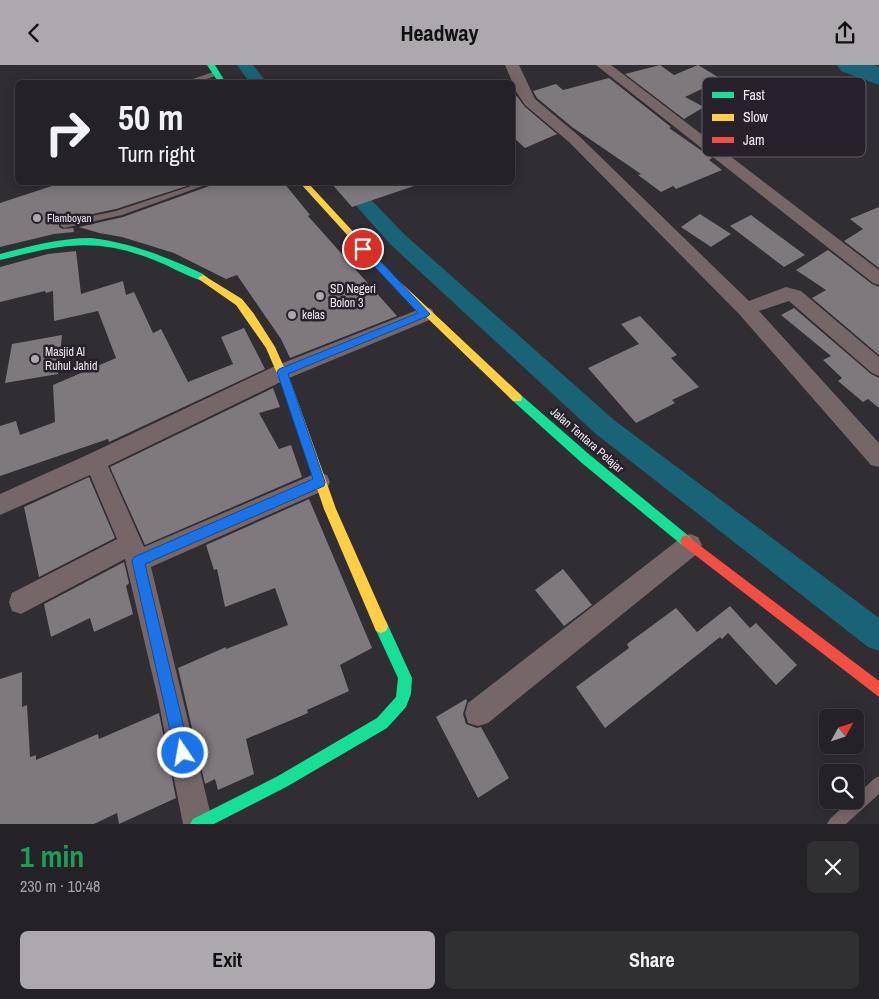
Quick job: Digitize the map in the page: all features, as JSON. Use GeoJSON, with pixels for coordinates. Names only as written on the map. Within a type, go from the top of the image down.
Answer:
{"type":"FeatureCollection","features":[{"type":"Feature","properties":{"kind":"street"},"geometry":{"type":"LineString","coordinates":[[512,65],[518,75],[524,95],[574,139],[746,309],[879,457]]}},
{"type":"Feature","properties":{"kind":"street"},"geometry":{"type":"LineString","coordinates":[[604,65],[702,140]]}},
{"type":"Feature","properties":{"kind":"street"},"geometry":{"type":"LineString","coordinates":[[724,157],[879,279]]}},
{"type":"Feature","properties":{"kind":"street","name":"Jalan Tentara Pelajar"},"geometry":{"type":"LineString","coordinates":[[306,185],[425,314],[585,457],[690,545],[879,690]]}},
{"type":"Feature","properties":{"kind":"street"},"geometry":{"type":"LineString","coordinates":[[0,257],[68,243],[84,241],[99,243],[151,256],[187,271],[238,300],[260,329],[282,372],[319,482],[345,547],[405,678],[404,694],[396,709],[382,723],[282,781],[198,824],[171,699],[135,553],[95,462]]}},
{"type":"Feature","properties":{"kind":"street"},"geometry":{"type":"LineString","coordinates":[[746,309],[786,294],[795,296],[879,368]]}},
{"type":"Feature","properties":{"kind":"street"},"geometry":{"type":"LineString","coordinates":[[0,505],[95,462],[282,372],[425,314]]}},
{"type":"Feature","properties":{"kind":"street"},"geometry":{"type":"LineString","coordinates":[[20,603],[135,553],[319,482]]}},
{"type":"Feature","properties":{"kind":"street"},"geometry":{"type":"LineString","coordinates":[[478,713],[690,545]]}},
{"type":"Feature","properties":{"kind":"lane"},"geometry":{"type":"LineString","coordinates":[[195,80],[217,74]]}},
{"type":"Feature","properties":{"kind":"lane"},"geometry":{"type":"LineString","coordinates":[[64,225],[111,216],[201,185]]}},
{"type":"Feature","properties":{"kind":"lane"},"geometry":{"type":"LineString","coordinates":[[835,824],[879,784]]}},
{"type":"Feature","properties":{"kind":"building"},"geometry":{"type":"Polygon","coordinates":[[[660,65],[674,75],[698,65],[718,77],[702,77],[702,89],[685,97],[702,106],[702,108],[684,119],[625,74],[660,65]]]}},
{"type":"Feature","properties":{"kind":"building"},"geometry":{"type":"Polygon","coordinates":[[[609,78],[671,127],[669,128],[702,151],[702,157],[712,158],[709,160],[722,170],[676,189],[673,186],[661,192],[638,175],[641,174],[572,127],[537,98],[533,91],[556,84],[563,90],[609,78]]]}},
{"type":"Feature","properties":{"kind":"building"},"geometry":{"type":"Polygon","coordinates":[[[517,96],[524,106],[557,134],[525,148],[515,139],[515,97],[517,96]]]}},
{"type":"Feature","properties":{"kind":"building","name":"Flamboyan"},"geometry":{"type":"Polygon","coordinates":[[[55,185],[190,185],[116,209],[64,220],[59,223],[59,227],[63,229],[73,228],[74,232],[54,234],[0,247],[0,203],[55,185]]]}},
{"type":"Feature","properties":{"kind":"building"},"geometry":{"type":"Polygon","coordinates":[[[212,185],[286,185],[310,215],[308,216],[397,316],[290,358],[281,339],[237,275],[226,279],[174,253],[122,237],[79,227],[123,217],[212,185]]]}},
{"type":"Feature","properties":{"kind":"building"},"geometry":{"type":"Polygon","coordinates":[[[333,185],[414,185],[414,186],[352,207],[333,185]]]}},
{"type":"Feature","properties":{"kind":"building"},"geometry":{"type":"Polygon","coordinates":[[[879,207],[879,268],[844,241],[863,229],[850,219],[879,207]]]}},
{"type":"Feature","properties":{"kind":"building"},"geometry":{"type":"Polygon","coordinates":[[[700,214],[731,234],[711,247],[681,227],[700,214]]]}},
{"type":"Feature","properties":{"kind":"building"},"geometry":{"type":"Polygon","coordinates":[[[751,215],[805,255],[784,267],[730,226],[751,215]]]}},
{"type":"Feature","properties":{"kind":"building"},"geometry":{"type":"Polygon","coordinates":[[[828,250],[872,284],[879,287],[879,355],[812,298],[826,290],[796,270],[828,250]]]}},
{"type":"Feature","properties":{"kind":"building"},"geometry":{"type":"Polygon","coordinates":[[[76,251],[81,294],[123,281],[126,295],[134,292],[153,333],[161,329],[188,382],[233,364],[221,337],[244,328],[265,369],[109,442],[108,439],[0,476],[0,426],[16,421],[20,435],[55,422],[53,385],[116,358],[98,311],[54,321],[53,291],[46,293],[45,291],[0,302],[0,267],[48,254],[76,251]]]}},
{"type":"Feature","properties":{"kind":"building"},"geometry":{"type":"Polygon","coordinates":[[[794,308],[871,374],[879,378],[879,408],[868,399],[863,402],[838,381],[842,378],[823,360],[831,356],[781,315],[794,308]]]}},
{"type":"Feature","properties":{"kind":"building"},"geometry":{"type":"Polygon","coordinates":[[[640,316],[677,355],[671,358],[699,387],[672,400],[675,403],[636,423],[588,368],[639,344],[621,324],[640,316]]]}},
{"type":"Feature","properties":{"kind":"building","name":"Masjid Al Ruhul Jahid"},"geometry":{"type":"Polygon","coordinates":[[[62,335],[58,374],[5,383],[12,344],[62,335]]]}},
{"type":"Feature","properties":{"kind":"building"},"geometry":{"type":"Polygon","coordinates":[[[273,388],[280,407],[259,413],[279,449],[291,445],[302,477],[145,545],[110,467],[273,388]]]}},
{"type":"Feature","properties":{"kind":"building"},"geometry":{"type":"Polygon","coordinates":[[[89,477],[115,538],[39,577],[24,507],[89,477]]]}},
{"type":"Feature","properties":{"kind":"building"},"geometry":{"type":"Polygon","coordinates":[[[309,499],[372,648],[340,665],[349,691],[307,710],[308,713],[246,739],[254,774],[218,790],[215,779],[205,784],[178,668],[226,647],[226,649],[288,625],[275,588],[225,607],[217,569],[214,570],[206,545],[309,499]]]}},
{"type":"Feature","properties":{"kind":"building"},"geometry":{"type":"Polygon","coordinates":[[[124,562],[129,583],[126,586],[133,614],[94,632],[90,618],[51,637],[44,604],[124,562]]]}},
{"type":"Feature","properties":{"kind":"building"},"geometry":{"type":"Polygon","coordinates":[[[563,569],[592,605],[564,626],[535,590],[563,569]]]}},
{"type":"Feature","properties":{"kind":"building"},"geometry":{"type":"Polygon","coordinates":[[[730,606],[750,628],[756,623],[797,665],[776,685],[728,633],[722,639],[720,637],[605,728],[576,687],[629,648],[627,644],[676,608],[697,632],[730,606]]]}},
{"type":"Feature","properties":{"kind":"building"},"geometry":{"type":"Polygon","coordinates":[[[22,672],[22,707],[27,705],[30,757],[36,755],[36,760],[98,734],[99,739],[159,713],[176,798],[119,824],[117,813],[94,824],[0,824],[0,679],[22,672]]]}},
{"type":"Feature","properties":{"kind":"building"},"geometry":{"type":"Polygon","coordinates":[[[466,699],[463,714],[466,724],[477,728],[481,727],[509,778],[478,798],[436,717],[466,699]]]}},
{"type":"Feature","properties":{"kind":"waterway"},"geometry":{"type":"LineString","coordinates":[[245,65],[257,80]]}},
{"type":"Feature","properties":{"kind":"waterway"},"geometry":{"type":"LineString","coordinates":[[851,65],[879,77]]}},
{"type":"Feature","properties":{"kind":"waterway"},"geometry":{"type":"LineString","coordinates":[[347,185],[397,239],[605,427],[879,636]]}},
{"type":"Feature","properties":{"kind":"traffic: fast"},"geometry":{"type":"LineString","coordinates":[[211,65],[221,80]]}},
{"type":"Feature","properties":{"kind":"traffic: fast"},"geometry":{"type":"LineString","coordinates":[[0,257],[56,243],[91,241],[124,246],[140,251],[203,278]]}},
{"type":"Feature","properties":{"kind":"traffic: fast"},"geometry":{"type":"LineString","coordinates":[[517,398],[587,460],[686,541]]}},
{"type":"Feature","properties":{"kind":"traffic: fast"},"geometry":{"type":"LineString","coordinates":[[198,824],[283,781],[382,723],[401,702],[404,694],[405,678],[381,626]]}},
{"type":"Feature","properties":{"kind":"traffic: slow"},"geometry":{"type":"LineString","coordinates":[[306,185],[393,280],[517,398]]}},
{"type":"Feature","properties":{"kind":"traffic: slow"},"geometry":{"type":"LineString","coordinates":[[203,278],[239,302],[270,347],[287,385],[330,509],[381,626]]}},
{"type":"Feature","properties":{"kind":"traffic: jam"},"geometry":{"type":"LineString","coordinates":[[686,541],[879,690]]}},
{"type":"Feature","properties":{"kind":"place","name":"Flamboyan"},"geometry":{"type":"Point","coordinates":[37,218]}},
{"type":"Feature","properties":{"kind":"place","name":"SD Negeri Bolon 3"},"geometry":{"type":"Point","coordinates":[320,296]}},
{"type":"Feature","properties":{"kind":"place","name":"kelas"},"geometry":{"type":"Point","coordinates":[292,315]}},
{"type":"Feature","properties":{"kind":"place","name":"Masjid Al Ruhul Jahid"},"geometry":{"type":"Point","coordinates":[35,359]}},
{"type":"Feature","properties":{"kind":"route"},"geometry":{"type":"LineString","coordinates":[[183,753],[138,561],[319,482],[282,372],[425,314],[363,249]]}}]}
